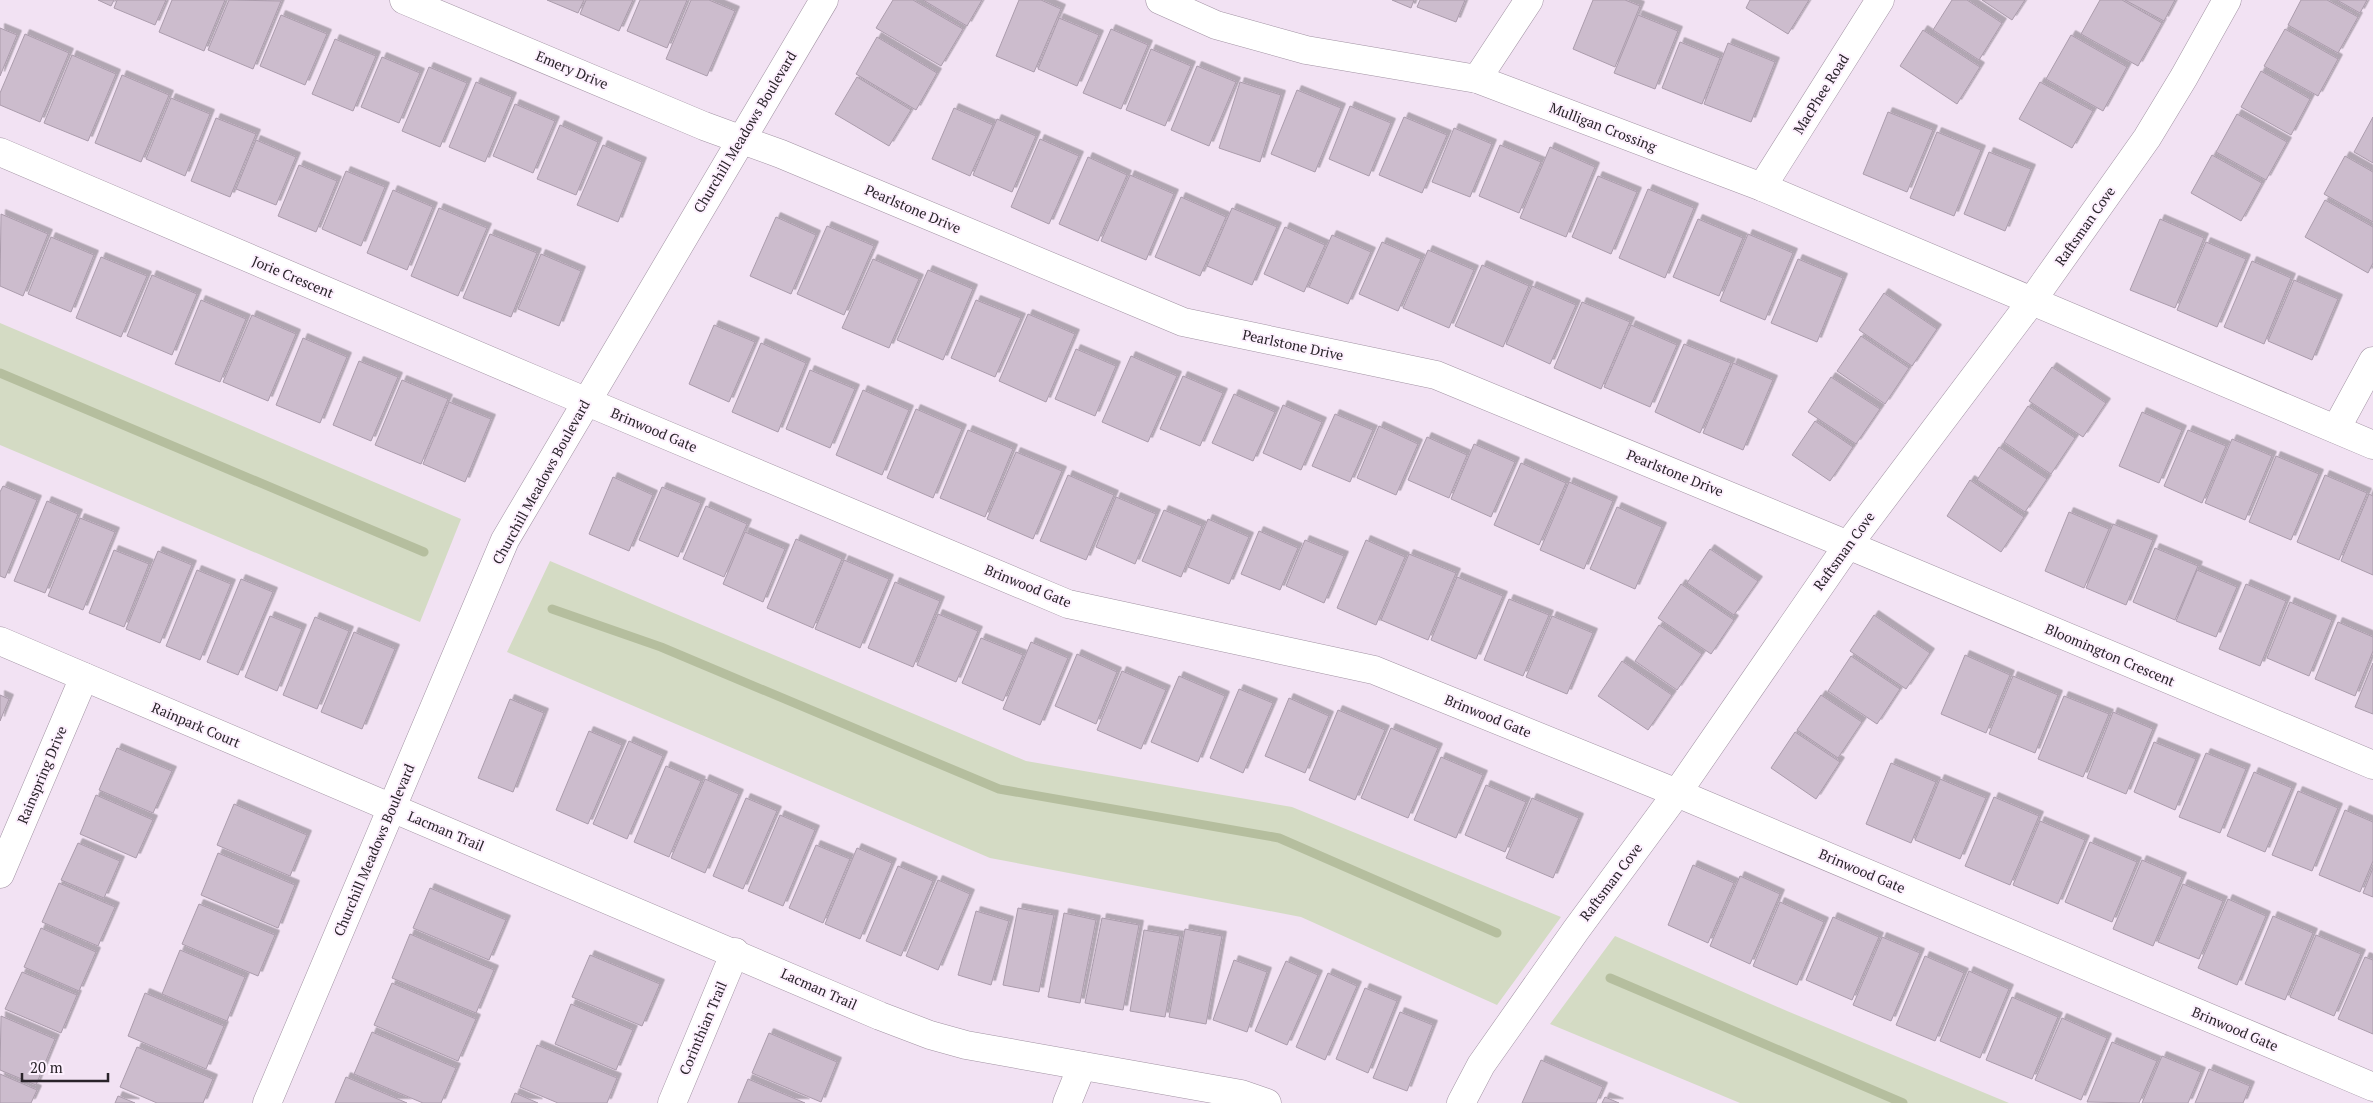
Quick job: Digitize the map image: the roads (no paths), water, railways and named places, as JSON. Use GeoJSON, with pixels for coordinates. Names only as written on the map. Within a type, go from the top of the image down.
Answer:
{"type":"FeatureCollection","features":[{"type":"Feature","properties":{"kind":"street","name":"Emery Drive"},"geometry":{"type":"LineString","coordinates":[[404,0],[740,139]]}},
{"type":"Feature","properties":{"kind":"street","name":"Churchill Meadows Boulevard"},"geometry":{"type":"LineString","coordinates":[[267,1103],[504,540],[824,0]]}},
{"type":"Feature","properties":{"kind":"street","name":"Mulligan Crossing"},"geometry":{"type":"LineString","coordinates":[[1160,0],[1216,25],[1306,50],[1477,80],[1762,187],[2031,302]]}},
{"type":"Feature","properties":{"kind":"street"},"geometry":{"type":"LineString","coordinates":[[1477,80],[1529,0]]}},
{"type":"Feature","properties":{"kind":"street","name":"MacPhee Road"},"geometry":{"type":"LineString","coordinates":[[1762,187],[1880,0]]}},
{"type":"Feature","properties":{"kind":"street","name":"Raftsman Cove"},"geometry":{"type":"LineString","coordinates":[[1461,1103],[1482,1065],[1576,930],[1677,793],[1848,544],[2031,302],[2147,138],[2227,0]]}},
{"type":"Feature","properties":{"kind":"street","name":"Pearlstone Drive"},"geometry":{"type":"LineString","coordinates":[[740,139],[1182,322],[1436,375],[1848,544]]}},
{"type":"Feature","properties":{"kind":"street","name":"Jorie Crescent"},"geometry":{"type":"LineString","coordinates":[[0,152],[585,402]]}},
{"type":"Feature","properties":{"kind":"street"},"geometry":{"type":"LineString","coordinates":[[2031,302],[2373,445]]}},
{"type":"Feature","properties":{"kind":"street"},"geometry":{"type":"LineString","coordinates":[[2336,429],[2373,361]]}},
{"type":"Feature","properties":{"kind":"street","name":"Brinwood Gate"},"geometry":{"type":"LineString","coordinates":[[585,402],[1068,604],[1374,670],[1677,793],[2373,1087]]}},
{"type":"Feature","properties":{"kind":"street","name":"Bloomington Crescent"},"geometry":{"type":"LineString","coordinates":[[1848,544],[2373,765]]}},
{"type":"Feature","properties":{"kind":"street","name":"Rainpark Court"},"geometry":{"type":"LineString","coordinates":[[0,641],[392,808]]}},
{"type":"Feature","properties":{"kind":"street","name":"Rainspring Drive"},"geometry":{"type":"LineString","coordinates":[[0,874],[84,677]]}},
{"type":"Feature","properties":{"kind":"street","name":"Lacman Trail"},"geometry":{"type":"LineString","coordinates":[[392,808],[735,952],[880,1016],[930,1034],[966,1045],[1241,1094],[1267,1103]]}},
{"type":"Feature","properties":{"kind":"street","name":"Corinthian Trail"},"geometry":{"type":"LineString","coordinates":[[672,1103],[735,952]]}},
{"type":"Feature","properties":{"kind":"street"},"geometry":{"type":"LineString","coordinates":[[1067,1103],[1082,1066]]}},
{"type":"Feature","properties":{"kind":"waterway"},"geometry":{"type":"LineString","coordinates":[[0,373],[424,552]]}},
{"type":"Feature","properties":{"kind":"waterway"},"geometry":{"type":"LineString","coordinates":[[552,609],[661,647],[999,789],[1279,838],[1497,933]]}},
{"type":"Feature","properties":{"kind":"waterway"},"geometry":{"type":"LineString","coordinates":[[1610,978],[1903,1103]]}}]}
